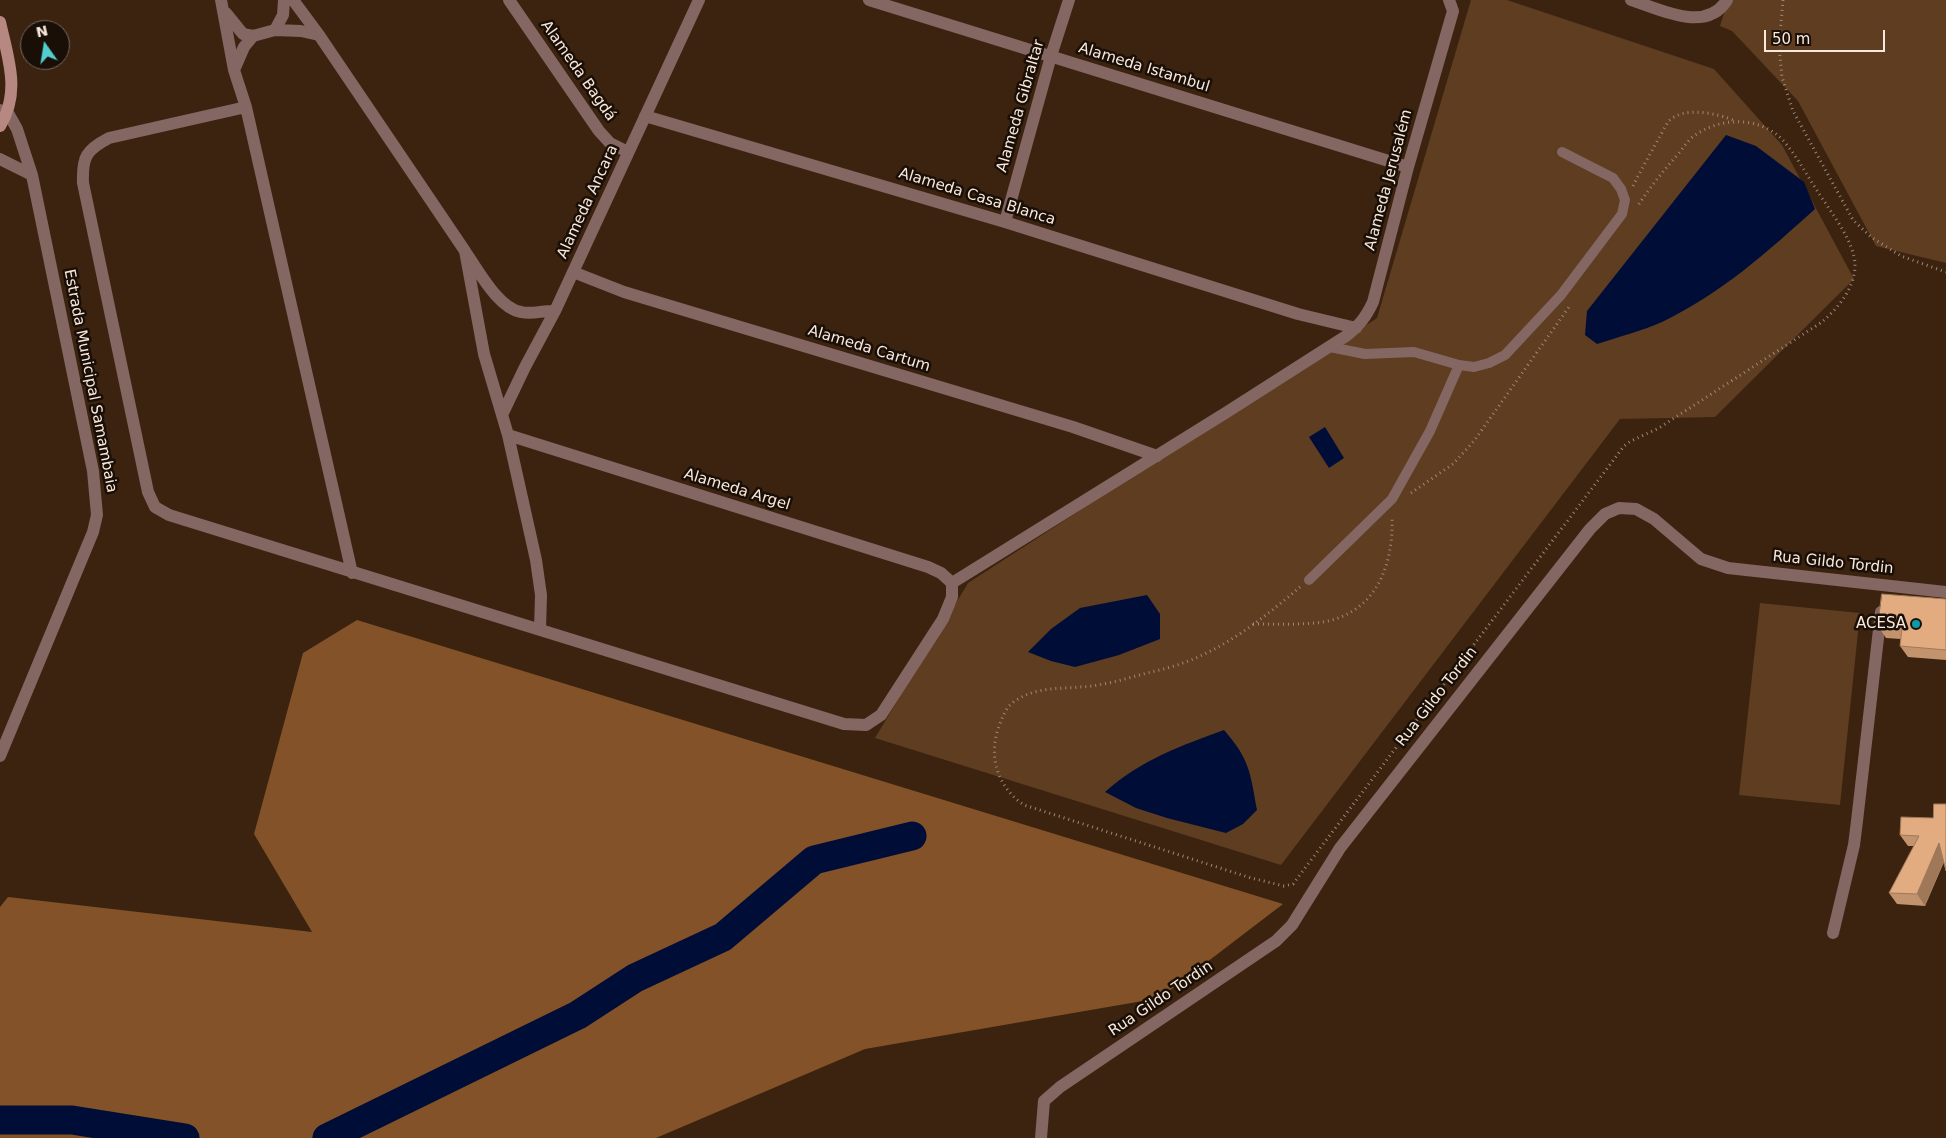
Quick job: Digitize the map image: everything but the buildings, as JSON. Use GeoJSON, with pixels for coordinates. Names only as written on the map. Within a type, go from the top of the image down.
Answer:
{"type":"FeatureCollection","features":[{"type":"Feature","properties":{"kind":"main road"},"geometry":{"type":"LineString","coordinates":[[0,22],[11,76],[12,95],[0,126]]}},
{"type":"Feature","properties":{"kind":"street"},"geometry":{"type":"LineString","coordinates":[[275,30],[283,15],[284,0]]}},
{"type":"Feature","properties":{"kind":"street"},"geometry":{"type":"LineString","coordinates":[[293,0],[464,251],[499,298],[507,307],[519,312],[532,314],[545,310],[555,311]]}},
{"type":"Feature","properties":{"kind":"street","name":"Alameda Bagdá"},"geometry":{"type":"LineString","coordinates":[[508,0],[599,132],[610,143],[628,152]]}},
{"type":"Feature","properties":{"kind":"street","name":"Alameda Ancara"},"geometry":{"type":"LineString","coordinates":[[502,415],[555,311],[698,0]]}},
{"type":"Feature","properties":{"kind":"street","name":"Alameda Istambul"},"geometry":{"type":"LineString","coordinates":[[869,0],[1408,167]]}},
{"type":"Feature","properties":{"kind":"street","name":"Alameda Gibraltar"},"geometry":{"type":"LineString","coordinates":[[1005,222],[1051,56],[1069,0]]}},
{"type":"Feature","properties":{"kind":"street","name":"Alameda Jerusalém"},"geometry":{"type":"LineString","coordinates":[[952,584],[1327,348],[1356,328],[1366,318],[1373,302],[1408,167],[1453,11],[1449,0]]}},
{"type":"Feature","properties":{"kind":"street"},"geometry":{"type":"LineString","coordinates":[[1631,0],[1691,18],[1708,16],[1722,8],[1727,0]]}},
{"type":"Feature","properties":{"kind":"street"},"geometry":{"type":"LineString","coordinates":[[223,5],[243,34],[253,36],[275,30],[301,31],[319,36]]}},
{"type":"Feature","properties":{"kind":"street"},"geometry":{"type":"LineString","coordinates":[[223,5],[234,70],[246,107],[352,573]]}},
{"type":"Feature","properties":{"kind":"street"},"geometry":{"type":"LineString","coordinates":[[234,70],[244,47],[253,36]]}},
{"type":"Feature","properties":{"kind":"street"},"geometry":{"type":"LineString","coordinates":[[246,107],[109,138],[94,146],[85,158],[82,171],[148,492],[155,507],[170,515],[352,573],[844,724],[866,725],[881,715],[943,619],[952,597],[952,584]]}},
{"type":"Feature","properties":{"kind":"street","name":"Estrada Municipal Samambaia"},"geometry":{"type":"LineString","coordinates":[[0,756],[94,532],[97,515],[93,471],[32,176],[17,129],[4,112]]}},
{"type":"Feature","properties":{"kind":"street","name":"Alameda Casa Blanca"},"geometry":{"type":"LineString","coordinates":[[645,116],[1005,222],[1298,314],[1356,328]]}},
{"type":"Feature","properties":{"kind":"street"},"geometry":{"type":"LineString","coordinates":[[0,159],[32,176]]}},
{"type":"Feature","properties":{"kind":"street"},"geometry":{"type":"LineString","coordinates":[[464,251],[484,354],[508,435],[536,560],[541,595],[540,630]]}},
{"type":"Feature","properties":{"kind":"street","name":"Alameda Cartum"},"geometry":{"type":"LineString","coordinates":[[573,272],[624,292],[1073,427],[1157,456]]}},
{"type":"Feature","properties":{"kind":"street","name":"Alameda Argel"},"geometry":{"type":"LineString","coordinates":[[508,435],[928,568],[941,573],[952,584]]}},
{"type":"Feature","properties":{"kind":"street","name":"Rua Gildo Tordin"},"geometry":{"type":"LineString","coordinates":[[1041,1138],[1044,1101],[1060,1087],[1276,941],[1292,925],[1340,848],[1590,529],[1605,514],[1619,508],[1636,509],[1654,518],[1701,559],[1728,568],[1946,592]]}},
{"type":"Feature","properties":{"kind":"street"},"geometry":{"type":"LineString","coordinates":[[1833,933],[1856,829],[1884,585]]}},
{"type":"Feature","properties":{"kind":"lane"},"geometry":{"type":"LineString","coordinates":[[1327,348],[1365,354],[1414,352],[1459,366],[1474,367],[1489,363],[1505,355],[1561,295],[1622,214],[1625,200],[1621,189],[1613,178],[1562,152]]}},
{"type":"Feature","properties":{"kind":"lane"},"geometry":{"type":"LineString","coordinates":[[1309,580],[1392,499],[1430,430],[1459,366]]}},
{"type":"Feature","properties":{"kind":"path"},"geometry":{"type":"LineString","coordinates":[[1783,0],[1780,16],[1779,46],[1782,77],[1793,111],[1853,220],[1871,238],[1901,256],[1946,272]]}},
{"type":"Feature","properties":{"kind":"path"},"geometry":{"type":"LineString","coordinates":[[1309,580],[1253,624],[1206,653],[1180,665],[1103,685],[1048,689],[1028,694],[1017,700],[1007,707],[996,735],[994,749],[996,768],[1005,788],[1024,805],[1251,878],[1284,886],[1293,884],[1624,446],[1659,428],[1822,322],[1834,312],[1844,298],[1854,275],[1855,258],[1835,218],[1794,155],[1776,134],[1757,124],[1736,121],[1726,116],[1693,112],[1669,120],[1625,200]]}},
{"type":"Feature","properties":{"kind":"path"},"geometry":{"type":"LineString","coordinates":[[1634,211],[1656,179],[1692,137],[1714,126],[1736,121]]}},
{"type":"Feature","properties":{"kind":"path"},"geometry":{"type":"LineString","coordinates":[[1253,624],[1315,624],[1327,622],[1340,618],[1363,605],[1373,594],[1383,576],[1390,553],[1392,499],[1407,495],[1424,486],[1453,464],[1474,441],[1574,300]]}},
{"type":"Feature","properties":{"kind":"shaded area"},"geometry":{"type":"Polygon","coordinates":[[[1471,0],[1507,0],[1714,69],[1782,145],[1854,279],[1715,417],[1620,419],[1281,865],[875,738],[968,583],[1377,318],[1471,0]]]}},
{"type":"Feature","properties":{"kind":"shaded area"},"geometry":{"type":"Polygon","coordinates":[[[1728,0],[1946,0],[1946,263],[1876,246],[1798,101],[1732,31],[1720,26],[1728,0]]]}},
{"type":"Feature","properties":{"kind":"shaded area"},"geometry":{"type":"Polygon","coordinates":[[[1760,603],[1860,613],[1840,805],[1739,795],[1760,603]]]}},
{"type":"Feature","properties":{"kind":"shaded area"},"geometry":{"type":"Polygon","coordinates":[[[357,620],[1283,904],[1160,998],[865,1049],[656,1138],[0,1138],[0,907],[8,897],[312,932],[254,834],[303,653],[357,620]]]}},
{"type":"Feature","properties":{"kind":"water"},"geometry":{"type":"Polygon","coordinates":[[[1726,135],[1756,146],[1804,182],[1815,209],[1743,271],[1684,311],[1662,322],[1597,344],[1585,335],[1587,311],[1726,135]]]}},
{"type":"Feature","properties":{"kind":"water"},"geometry":{"type":"Polygon","coordinates":[[[1325,427],[1344,458],[1329,468],[1309,437],[1325,427]]]}},
{"type":"Feature","properties":{"kind":"water"},"geometry":{"type":"Polygon","coordinates":[[[1147,595],[1160,614],[1160,639],[1119,655],[1075,667],[1051,661],[1028,652],[1051,629],[1080,608],[1147,595]]]}},
{"type":"Feature","properties":{"kind":"water"},"geometry":{"type":"Polygon","coordinates":[[[1224,730],[1233,740],[1248,767],[1257,810],[1243,824],[1226,833],[1136,808],[1105,792],[1133,771],[1162,755],[1224,730]]]}},
{"type":"Feature","properties":{"kind":"waterway"},"geometry":{"type":"LineString","coordinates":[[327,1138],[578,1015],[635,978],[723,937],[814,860],[912,836]]}},
{"type":"Feature","properties":{"kind":"waterway"},"geometry":{"type":"LineString","coordinates":[[0,1120],[72,1120],[185,1138]]}},
{"type":"Feature","properties":{"kind":"place","name":"ACESA"},"geometry":{"type":"Point","coordinates":[1916,624]}}]}
